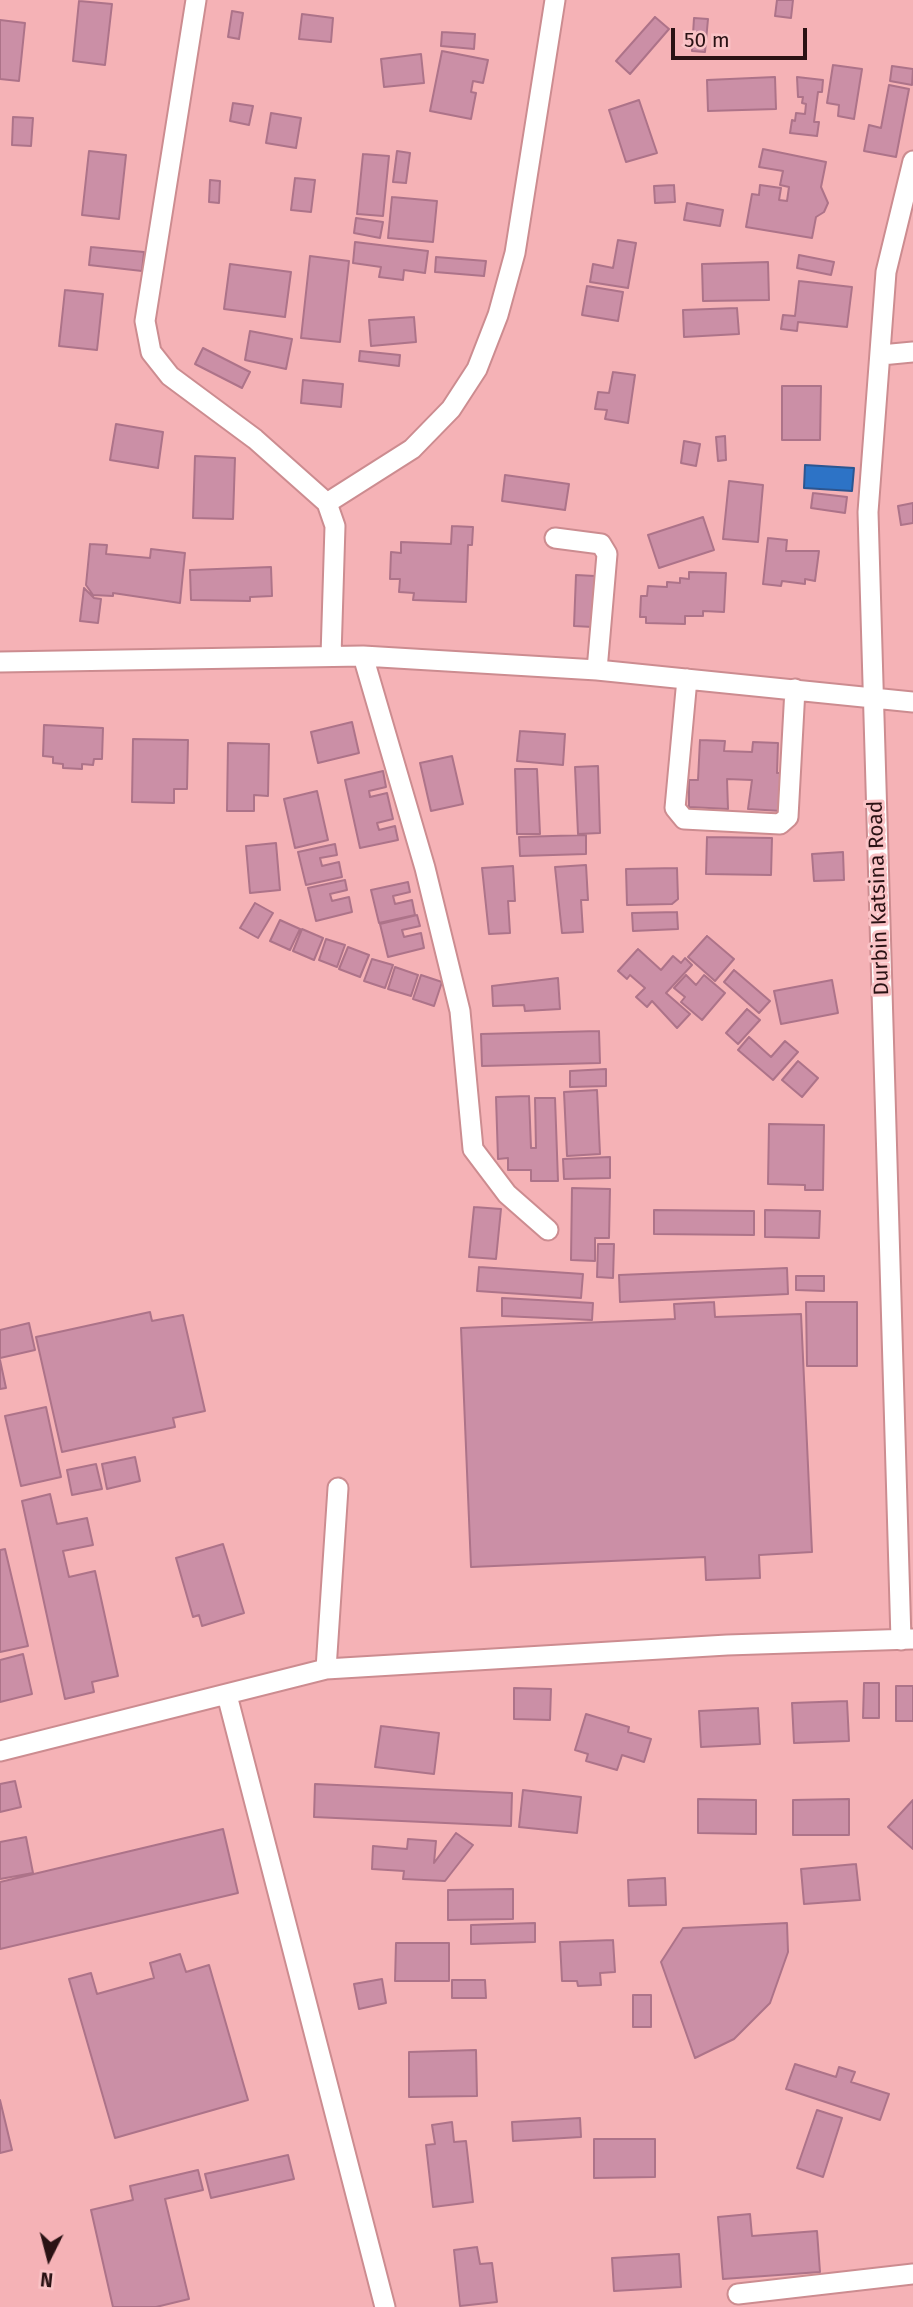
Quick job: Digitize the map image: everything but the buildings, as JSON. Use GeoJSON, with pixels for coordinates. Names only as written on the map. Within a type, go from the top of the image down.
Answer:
{"type":"FeatureCollection","features":[{"type":"Feature","properties":{"kind":"street"},"geometry":{"type":"LineString","coordinates":[[196,0],[145,321],[151,352],[170,376],[255,439],[327,503],[335,526],[331,656]]}},
{"type":"Feature","properties":{"kind":"street"},"geometry":{"type":"LineString","coordinates":[[327,503],[412,449],[451,409],[477,369],[498,315],[515,253],[555,0]]}},
{"type":"Feature","properties":{"kind":"street","name":"Durbin Katsina Road"},"geometry":{"type":"LineString","coordinates":[[907,1640],[868,512],[886,272],[913,161]]}},
{"type":"Feature","properties":{"kind":"street"},"geometry":{"type":"LineString","coordinates":[[881,355],[913,352]]}},
{"type":"Feature","properties":{"kind":"street"},"geometry":{"type":"LineString","coordinates":[[555,538],[601,544],[607,554],[597,670]]}},
{"type":"Feature","properties":{"kind":"street"},"geometry":{"type":"LineString","coordinates":[[0,662],[363,656],[597,670],[913,702]]}},
{"type":"Feature","properties":{"kind":"street"},"geometry":{"type":"LineString","coordinates":[[363,656],[425,868],[460,1011],[473,1149],[507,1194],[548,1230]]}},
{"type":"Feature","properties":{"kind":"street"},"geometry":{"type":"LineString","coordinates":[[687,679],[675,808],[684,819],[779,824],[788,817],[795,689]]}},
{"type":"Feature","properties":{"kind":"street"},"geometry":{"type":"LineString","coordinates":[[326,1669],[338,1488]]}},
{"type":"Feature","properties":{"kind":"street"},"geometry":{"type":"LineString","coordinates":[[0,1751],[326,1669],[727,1645],[907,1640]]}},
{"type":"Feature","properties":{"kind":"street"},"geometry":{"type":"LineString","coordinates":[[227,1695],[384,2307]]}},
{"type":"Feature","properties":{"kind":"street"},"geometry":{"type":"LineString","coordinates":[[738,2294],[913,2274]]}},
{"type":"Feature","properties":{"kind":"water"},"geometry":{"type":"Polygon","coordinates":[[[805,465],[854,468],[852,491],[804,488],[805,465]]]}}]}
